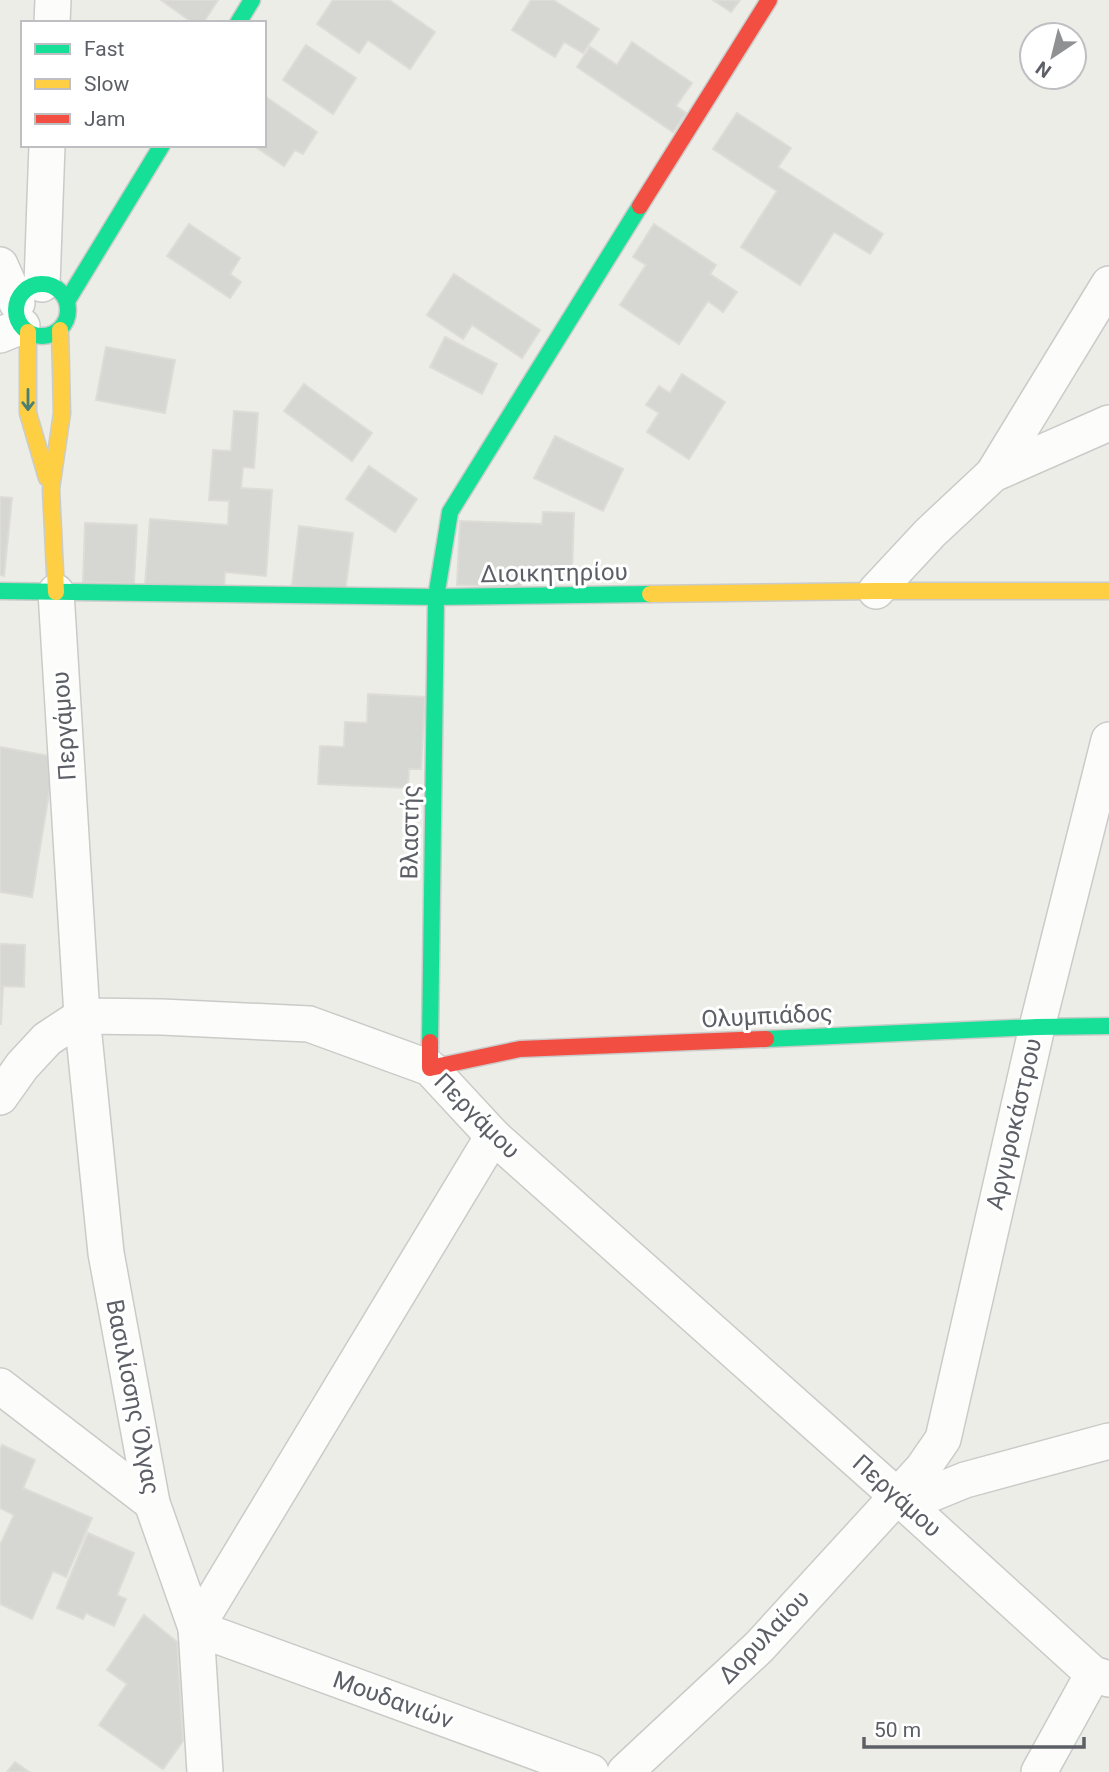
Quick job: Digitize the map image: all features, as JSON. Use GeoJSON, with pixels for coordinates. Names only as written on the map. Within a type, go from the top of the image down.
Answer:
{"type":"FeatureCollection","features":[{"type":"Feature","properties":{"kind":"street"},"geometry":{"type":"LineString","coordinates":[[52,21],[53,0]]}},
{"type":"Feature","properties":{"kind":"street"},"geometry":{"type":"LineString","coordinates":[[239,21],[252,0]]}},
{"type":"Feature","properties":{"kind":"street","name":"Βλαστής"},"geometry":{"type":"LineString","coordinates":[[430,1068],[436,597],[450,512],[769,0]]}},
{"type":"Feature","properties":{"kind":"street"},"geometry":{"type":"LineString","coordinates":[[47,147],[29,313],[28,414],[51,489]]}},
{"type":"Feature","properties":{"kind":"street"},"geometry":{"type":"LineString","coordinates":[[29,313],[160,147]]}},
{"type":"Feature","properties":{"kind":"street"},"geometry":{"type":"LineString","coordinates":[[0,265],[43,336],[60,330]]}},
{"type":"Feature","properties":{"kind":"street"},"geometry":{"type":"LineString","coordinates":[[876,591],[930,533],[993,474],[1109,284]]}},
{"type":"Feature","properties":{"kind":"street"},"geometry":{"type":"LineString","coordinates":[[29,313],[68,317],[60,330],[62,413],[51,489],[56,592]]}},
{"type":"Feature","properties":{"kind":"street"},"geometry":{"type":"LineString","coordinates":[[993,474],[1109,423]]}},
{"type":"Feature","properties":{"kind":"street","name":"Διοικητηρίου"},"geometry":{"type":"LineString","coordinates":[[0,590],[436,597],[1109,591]]}},
{"type":"Feature","properties":{"kind":"street","name":"Περγάμου"},"geometry":{"type":"LineString","coordinates":[[56,592],[82,1016],[310,1024],[430,1068],[494,1136],[1101,1677]]}},
{"type":"Feature","properties":{"kind":"street","name":"Αργυροκάστρου"},"geometry":{"type":"LineString","coordinates":[[901,1500],[943,1439],[1037,1027],[1109,740]]}},
{"type":"Feature","properties":{"kind":"street"},"geometry":{"type":"LineString","coordinates":[[0,1097],[22,1066],[47,1039],[82,1016]]}},
{"type":"Feature","properties":{"kind":"street","name":"Βασιλίσσης Όλγας"},"geometry":{"type":"LineString","coordinates":[[82,1016],[106,1253],[152,1503],[196,1628],[205,1772]]}},
{"type":"Feature","properties":{"kind":"street","name":"Ολυμπιάδος"},"geometry":{"type":"LineString","coordinates":[[430,1068],[520,1049],[1109,1026]]}},
{"type":"Feature","properties":{"kind":"street"},"geometry":{"type":"LineString","coordinates":[[196,1628],[494,1136]]}},
{"type":"Feature","properties":{"kind":"street"},"geometry":{"type":"LineString","coordinates":[[0,1386],[152,1503]]}},
{"type":"Feature","properties":{"kind":"street"},"geometry":{"type":"LineString","coordinates":[[901,1500],[1109,1441]]}},
{"type":"Feature","properties":{"kind":"street","name":"Δορυλαίου"},"geometry":{"type":"LineString","coordinates":[[625,1772],[759,1647],[901,1500]]}},
{"type":"Feature","properties":{"kind":"street","name":"Μουδανιών"},"geometry":{"type":"LineString","coordinates":[[196,1628],[591,1772]]}},
{"type":"Feature","properties":{"kind":"street"},"geometry":{"type":"LineString","coordinates":[[1039,1772],[1101,1677]]}},
{"type":"Feature","properties":{"kind":"building"},"geometry":{"type":"Polygon","coordinates":[[[161,0],[218,0],[204,21],[190,21],[161,0]]]}},
{"type":"Feature","properties":{"kind":"building"},"geometry":{"type":"Polygon","coordinates":[[[333,0],[389,0],[435,32],[410,69],[368,40],[359,53],[317,24],[333,0]]]}},
{"type":"Feature","properties":{"kind":"building"},"geometry":{"type":"Polygon","coordinates":[[[531,0],[553,0],[599,29],[583,53],[564,42],[555,57],[512,30],[531,0]]]}},
{"type":"Feature","properties":{"kind":"building"},"geometry":{"type":"Polygon","coordinates":[[[713,0],[740,0],[731,12],[713,0]]]}},
{"type":"Feature","properties":{"kind":"building"},"geometry":{"type":"Polygon","coordinates":[[[632,42],[692,83],[676,106],[686,113],[673,132],[577,67],[590,47],[617,65],[632,42]]]}},
{"type":"Feature","properties":{"kind":"building"},"geometry":{"type":"Polygon","coordinates":[[[306,45],[356,78],[333,114],[283,80],[306,45]]]}},
{"type":"Feature","properties":{"kind":"building"},"geometry":{"type":"Polygon","coordinates":[[[266,97],[317,132],[303,154],[295,150],[284,166],[256,147],[266,147],[266,97]]]}},
{"type":"Feature","properties":{"kind":"building"},"geometry":{"type":"Polygon","coordinates":[[[737,113],[791,148],[778,167],[883,234],[870,254],[834,232],[800,285],[741,247],[777,191],[713,149],[737,113]]]}},
{"type":"Feature","properties":{"kind":"building"},"geometry":{"type":"Polygon","coordinates":[[[189,224],[240,258],[230,274],[241,282],[230,298],[167,256],[189,224]]]}},
{"type":"Feature","properties":{"kind":"building"},"geometry":{"type":"Polygon","coordinates":[[[654,224],[716,265],[710,274],[737,292],[723,312],[708,301],[679,344],[620,305],[646,265],[633,257],[654,224]]]}},
{"type":"Feature","properties":{"kind":"building"},"geometry":{"type":"Polygon","coordinates":[[[454,274],[540,330],[522,358],[472,325],[463,339],[427,315],[454,274]]]}},
{"type":"Feature","properties":{"kind":"building"},"geometry":{"type":"Polygon","coordinates":[[[445,337],[497,364],[482,394],[430,367],[445,337]]]}},
{"type":"Feature","properties":{"kind":"building"},"geometry":{"type":"Polygon","coordinates":[[[106,347],[175,360],[165,413],[96,400],[106,347]]]}},
{"type":"Feature","properties":{"kind":"building"},"geometry":{"type":"Polygon","coordinates":[[[682,374],[725,402],[689,459],[647,432],[659,413],[646,405],[659,386],[670,393],[682,374]]]}},
{"type":"Feature","properties":{"kind":"building"},"geometry":{"type":"Polygon","coordinates":[[[304,384],[372,433],[352,461],[284,411],[304,384]]]}},
{"type":"Feature","properties":{"kind":"building"},"geometry":{"type":"Polygon","coordinates":[[[234,411],[258,413],[254,468],[243,467],[241,488],[272,490],[266,576],[225,572],[224,592],[145,585],[150,519],[228,525],[229,501],[209,500],[213,450],[231,451],[234,411]]]}},
{"type":"Feature","properties":{"kind":"building"},"geometry":{"type":"Polygon","coordinates":[[[555,436],[623,469],[603,511],[534,478],[555,436]]]}},
{"type":"Feature","properties":{"kind":"building"},"geometry":{"type":"Polygon","coordinates":[[[369,466],[417,499],[395,532],[346,499],[369,466]]]}},
{"type":"Feature","properties":{"kind":"building"},"geometry":{"type":"Polygon","coordinates":[[[0,497],[12,498],[4,576],[0,575],[0,497]]]}},
{"type":"Feature","properties":{"kind":"building"},"geometry":{"type":"Polygon","coordinates":[[[543,512],[574,513],[572,574],[522,572],[521,587],[457,585],[460,521],[542,524],[543,512]]]}},
{"type":"Feature","properties":{"kind":"building"},"geometry":{"type":"Polygon","coordinates":[[[85,523],[137,525],[134,584],[83,582],[85,523]]]}},
{"type":"Feature","properties":{"kind":"building"},"geometry":{"type":"Polygon","coordinates":[[[299,526],[353,533],[345,592],[292,585],[299,526]]]}},
{"type":"Feature","properties":{"kind":"building"},"geometry":{"type":"Polygon","coordinates":[[[368,694],[425,697],[421,769],[409,769],[408,788],[318,784],[320,746],[344,747],[345,722],[367,723],[368,694]]]}},
{"type":"Feature","properties":{"kind":"building"},"geometry":{"type":"Polygon","coordinates":[[[0,747],[55,757],[32,897],[0,892],[0,747]]]}},
{"type":"Feature","properties":{"kind":"building"},"geometry":{"type":"Polygon","coordinates":[[[0,944],[25,945],[24,987],[3,986],[1,1024],[0,1024],[0,944]]]}},
{"type":"Feature","properties":{"kind":"building"},"geometry":{"type":"Polygon","coordinates":[[[2,1445],[35,1460],[23,1488],[92,1518],[66,1577],[53,1571],[32,1619],[0,1604],[0,1545],[14,1515],[0,1508],[2,1445]]]}},
{"type":"Feature","properties":{"kind":"building"},"geometry":{"type":"Polygon","coordinates":[[[88,1533],[134,1553],[117,1595],[126,1599],[114,1626],[86,1613],[83,1619],[57,1608],[88,1533]]]}},
{"type":"Feature","properties":{"kind":"building"},"geometry":{"type":"Polygon","coordinates":[[[144,1615],[177,1642],[183,1741],[163,1769],[99,1725],[127,1684],[107,1670],[144,1615]]]}},
{"type":"Feature","properties":{"kind":"building"},"geometry":{"type":"Polygon","coordinates":[[[15,1762],[29,1772],[7,1772],[15,1762]]]}},
{"type":"Feature","properties":{"kind":"traffic: fast"},"geometry":{"type":"LineString","coordinates":[[239,21],[252,0]]}},
{"type":"Feature","properties":{"kind":"traffic: fast"},"geometry":{"type":"LineString","coordinates":[[67,301],[161,147]]}},
{"type":"Feature","properties":{"kind":"traffic: fast"},"geometry":{"type":"LineString","coordinates":[[430,1042],[436,597],[450,512],[640,206]]}},
{"type":"Feature","properties":{"kind":"traffic: fast"},"geometry":{"type":"LineString","coordinates":[[42,284],[52,286],[60,292],[66,300],[68,310],[66,320],[60,328],[52,334],[42,336],[32,334],[24,328],[18,320],[16,310],[18,300],[24,292],[32,286],[42,284]]}},
{"type":"Feature","properties":{"kind":"traffic: fast"},"geometry":{"type":"LineString","coordinates":[[0,591],[436,597],[650,594]]}},
{"type":"Feature","properties":{"kind":"traffic: fast"},"geometry":{"type":"LineString","coordinates":[[766,1039],[1109,1026]]}},
{"type":"Feature","properties":{"kind":"traffic: slow"},"geometry":{"type":"LineString","coordinates":[[56,592],[51,489],[62,413],[60,330]]}},
{"type":"Feature","properties":{"kind":"traffic: slow"},"geometry":{"type":"LineString","coordinates":[[28,332],[28,413],[47,478]]}},
{"type":"Feature","properties":{"kind":"traffic: slow"},"geometry":{"type":"LineString","coordinates":[[650,594],[1109,591]]}},
{"type":"Feature","properties":{"kind":"traffic: jam"},"geometry":{"type":"LineString","coordinates":[[640,206],[769,0]]}},
{"type":"Feature","properties":{"kind":"traffic: jam"},"geometry":{"type":"LineString","coordinates":[[430,1042],[430,1068],[520,1049],[766,1039]]}}]}
